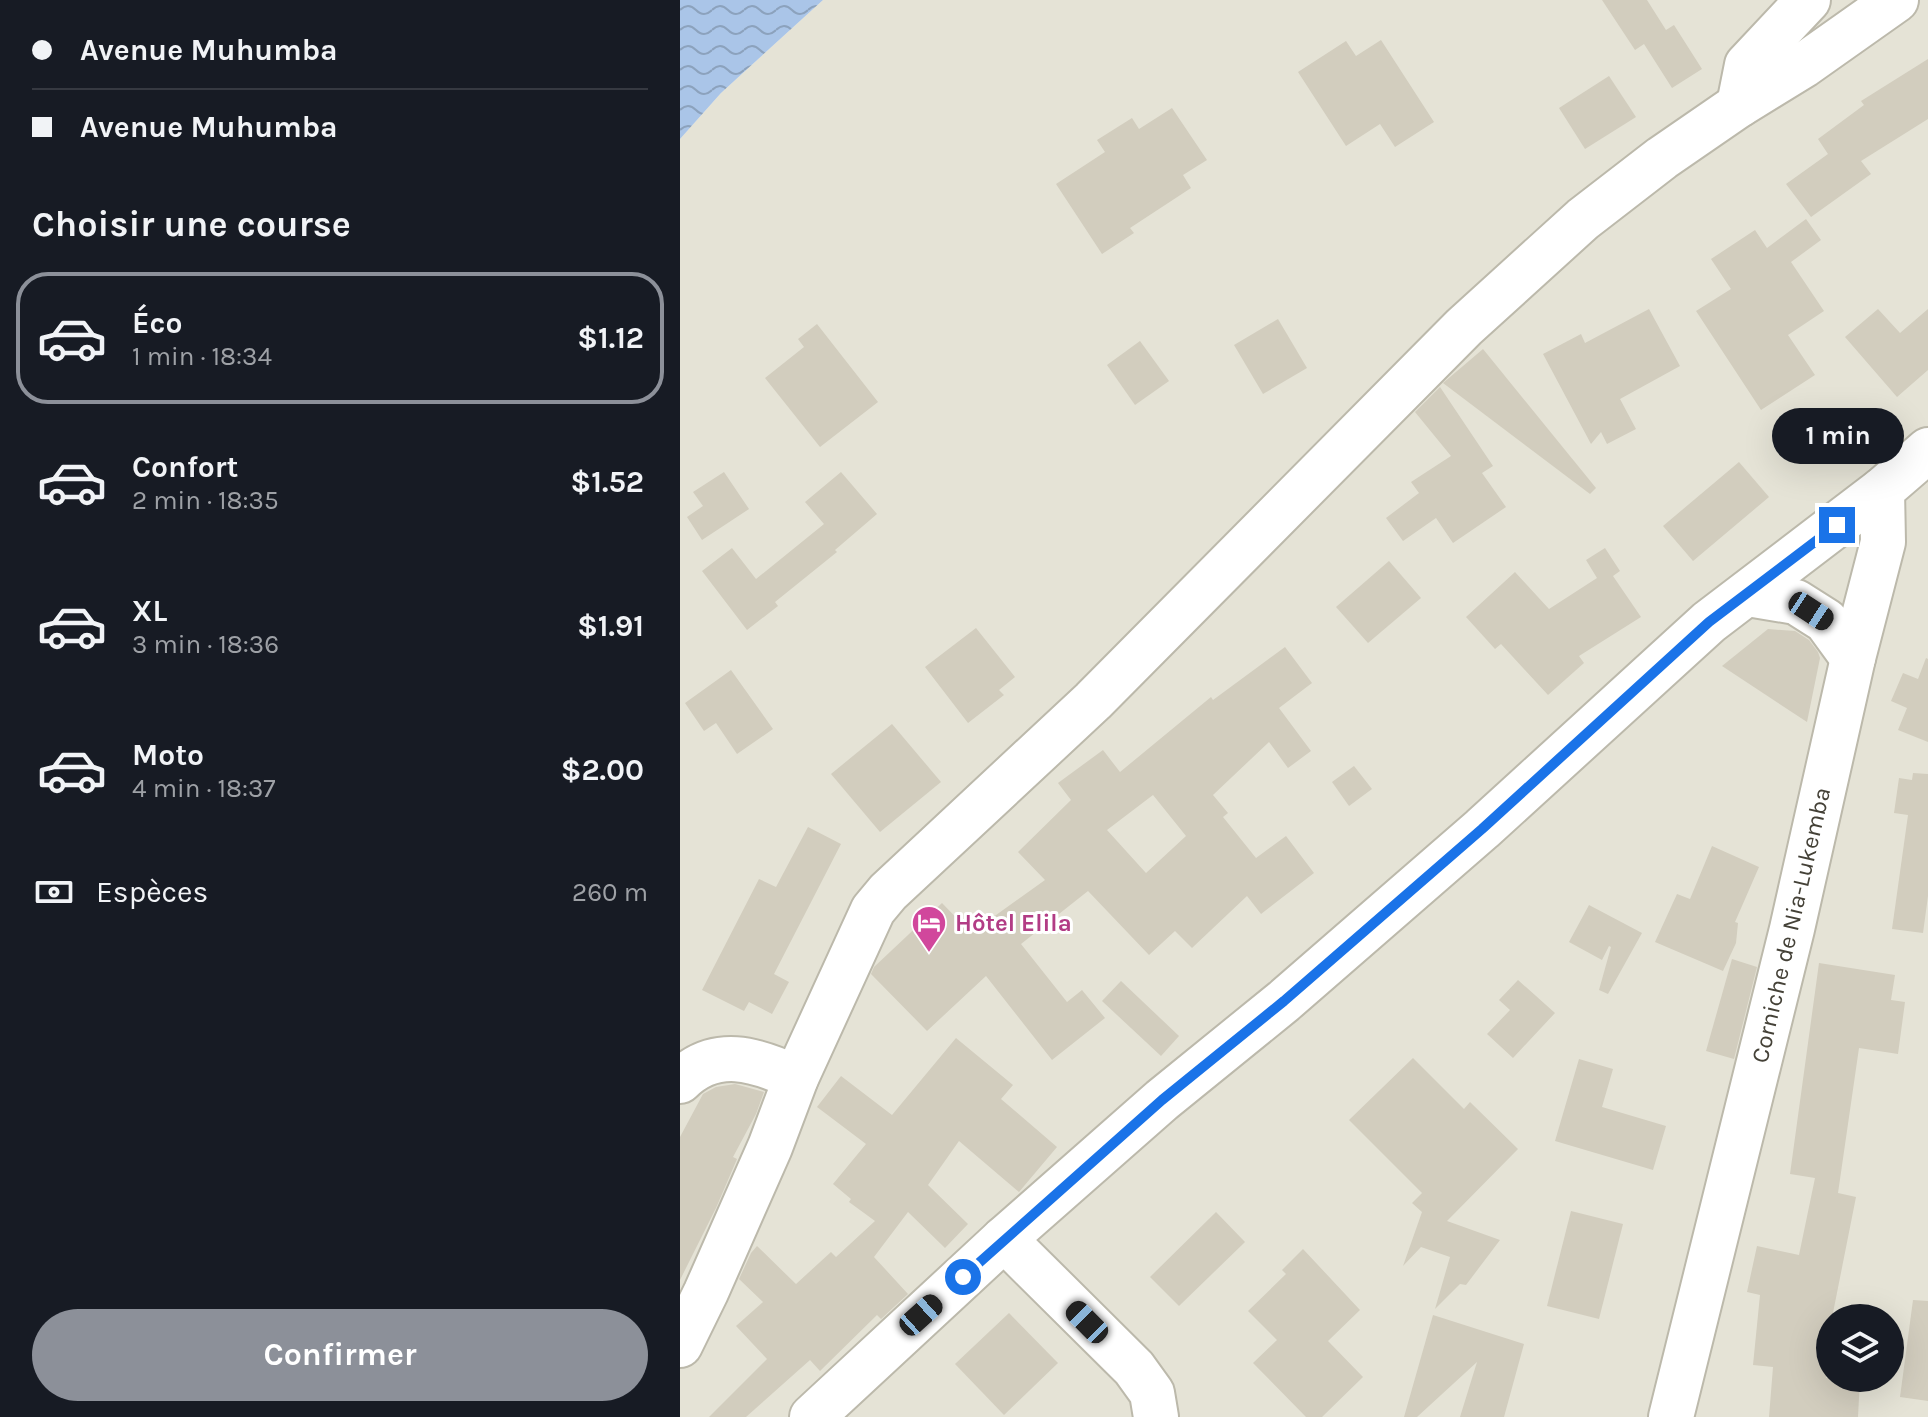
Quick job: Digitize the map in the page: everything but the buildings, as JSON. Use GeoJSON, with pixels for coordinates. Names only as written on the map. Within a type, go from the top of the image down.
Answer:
{"type":"FeatureCollection","features":[{"type":"Feature","properties":{"kind":"street"},"geometry":{"type":"LineString","coordinates":[[1739,105],[1747,65],[1808,0]]}},
{"type":"Feature","properties":{"kind":"street"},"geometry":{"type":"LineString","coordinates":[[680,1345],[873,910],[888,892],[1093,701],[1474,317],[1583,219],[1662,158],[1896,0]]}},
{"type":"Feature","properties":{"kind":"street"},"geometry":{"type":"LineString","coordinates":[[812,1417],[1004,1239],[1162,1100],[1284,1001],[1482,829],[1709,622],[1882,490],[1928,450]]}},
{"type":"Feature","properties":{"kind":"street","name":"Corniche de Nia-Lukemba"},"geometry":{"type":"LineString","coordinates":[[1671,1417],[1792,929],[1853,658],[1883,542],[1882,490]]}},
{"type":"Feature","properties":{"kind":"street"},"geometry":{"type":"LineString","coordinates":[[1748,594],[1796,602],[1826,621],[1853,658]]}},
{"type":"Feature","properties":{"kind":"street"},"geometry":{"type":"LineString","coordinates":[[680,1081],[693,1068],[719,1059],[768,1065],[796,1078]]}},
{"type":"Feature","properties":{"kind":"street"},"geometry":{"type":"LineString","coordinates":[[1004,1239],[1134,1368],[1152,1393],[1156,1417]]}},
{"type":"Feature","properties":{"kind":"shaded area"},"geometry":{"type":"Polygon","coordinates":[[[823,0],[1928,0],[1928,1417],[680,1417],[680,139],[721,93],[823,0]]]}},
{"type":"Feature","properties":{"kind":"water"},"geometry":{"type":"Polygon","coordinates":[[[680,0],[823,0],[721,93],[680,139],[680,0]]]}},
{"type":"Feature","properties":{"kind":"place","name":"Hôtel Elila"},"geometry":{"type":"Point","coordinates":[929,954]}},
{"type":"Feature","properties":{"kind":"route"},"geometry":{"type":"LineString","coordinates":[[963,1277],[1162,1100],[1284,1001],[1482,829],[1709,622],[1837,525]]}}]}
